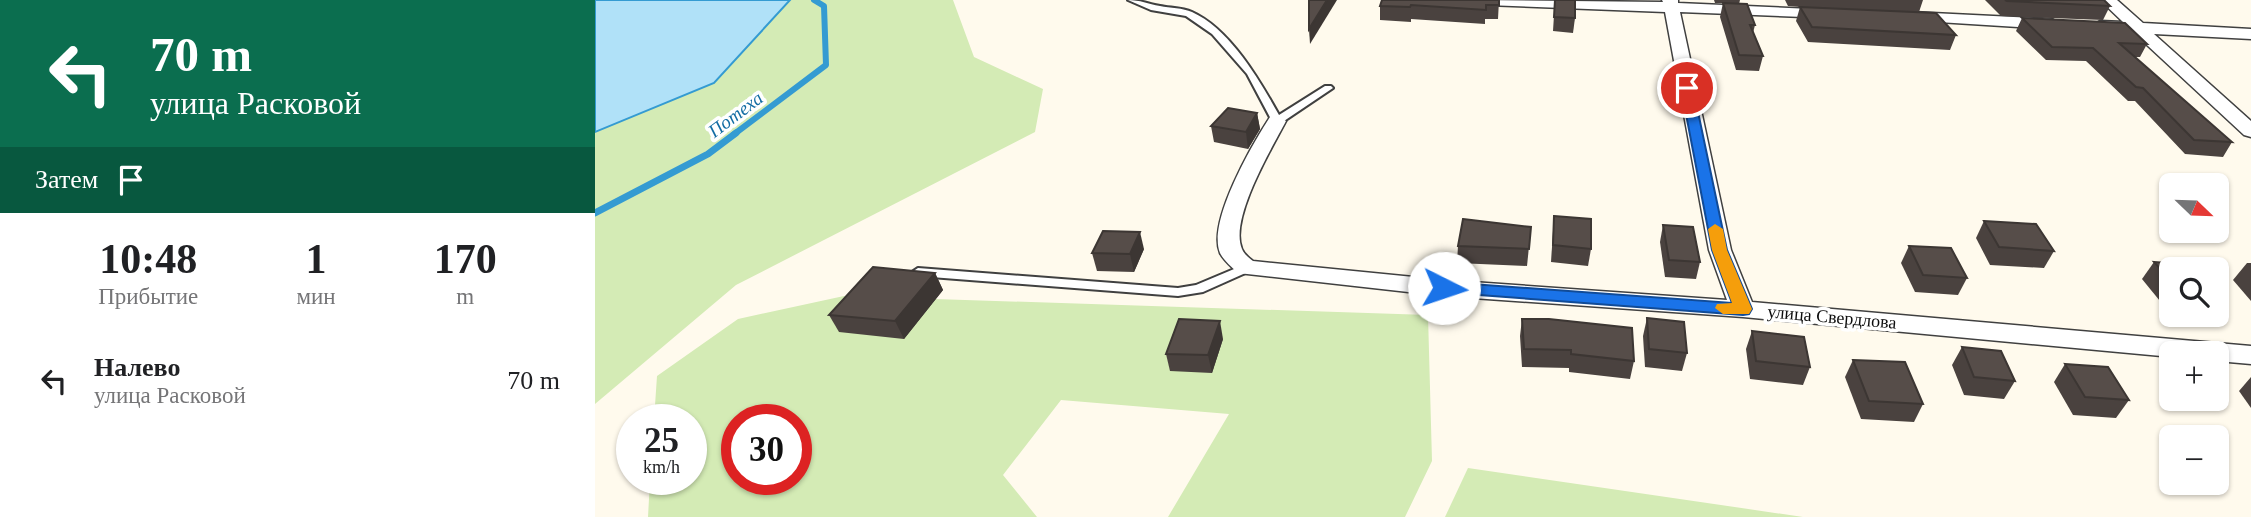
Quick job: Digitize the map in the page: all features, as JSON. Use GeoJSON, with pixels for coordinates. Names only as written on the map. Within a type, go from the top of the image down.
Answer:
{"type":"FeatureCollection","features":[{"type":"Feature","properties":{"kind":"street"},"geometry":{"type":"LineString","coordinates":[[1486,0],[1626,8],[1670,4],[1850,14]]}},
{"type":"Feature","properties":{"kind":"street"},"geometry":{"type":"LineString","coordinates":[[2109,0],[2251,131]]}},
{"type":"Feature","properties":{"kind":"street"},"geometry":{"type":"LineString","coordinates":[[1670,4],[1720,250],[1743,309]]}},
{"type":"Feature","properties":{"kind":"street"},"geometry":{"type":"LineString","coordinates":[[1892,16],[2251,34]]}},
{"type":"Feature","properties":{"kind":"street"},"geometry":{"type":"LineString","coordinates":[[1246,268],[1230,251],[1229,232],[1243,184],[1277,121]]}},
{"type":"Feature","properties":{"kind":"street","name":"улица Свердлова"},"geometry":{"type":"LineString","coordinates":[[1246,268],[1444,288],[1743,309],[2251,355]]}},
{"type":"Feature","properties":{"kind":"lane"},"geometry":{"type":"LineString","coordinates":[[1135,1],[1151,0]]}},
{"type":"Feature","properties":{"kind":"lane"},"geometry":{"type":"LineString","coordinates":[[1135,1],[1154,8],[1189,14],[1215,32],[1251,73],[1277,121],[1328,88]]}},
{"type":"Feature","properties":{"kind":"lane"},"geometry":{"type":"LineString","coordinates":[[904,271],[1178,292],[1198,289],[1246,268]]}},
{"type":"Feature","properties":{"kind":"green space"},"geometry":{"type":"Polygon","coordinates":[[[790,0],[953,0],[974,57],[1043,89],[1035,132],[736,285],[595,404],[595,132],[714,83],[790,0]]]}},
{"type":"Feature","properties":{"kind":"green space"},"geometry":{"type":"Polygon","coordinates":[[[844,296],[1428,315],[1432,461],[1405,517],[1168,517],[1229,414],[1061,400],[1003,475],[1037,517],[648,517],[649,495],[707,495],[707,404],[655,404],[657,376],[738,319],[844,296]]]}},
{"type":"Feature","properties":{"kind":"green space"},"geometry":{"type":"Polygon","coordinates":[[[1468,468],[1803,517],[1445,517],[1468,468]]]}},
{"type":"Feature","properties":{"kind":"water"},"geometry":{"type":"Polygon","coordinates":[[[595,0],[790,0],[714,83],[595,132],[595,0]]]}},
{"type":"Feature","properties":{"kind":"building"},"geometry":{"type":"Polygon","coordinates":[[[1309,0],[1327,0],[1309,29],[1309,0]]]}},
{"type":"Feature","properties":{"kind":"building"},"geometry":{"type":"Polygon","coordinates":[[[1382,0],[1499,0],[1499,5],[1486,5],[1486,10],[1411,5],[1380,6],[1382,0]]]}},
{"type":"Feature","properties":{"kind":"building"},"geometry":{"type":"Polygon","coordinates":[[[1555,0],[1575,0],[1575,18],[1554,17],[1555,0]]]}},
{"type":"Feature","properties":{"kind":"building"},"geometry":{"type":"Polygon","coordinates":[[[2005,0],[2104,0],[2110,6],[2007,1],[2005,0]]]}},
{"type":"Feature","properties":{"kind":"building"},"geometry":{"type":"Polygon","coordinates":[[[1723,3],[1747,4],[1755,25],[1750,25],[1763,56],[1739,55],[1723,3]]]}},
{"type":"Feature","properties":{"kind":"building"},"geometry":{"type":"Polygon","coordinates":[[[1800,7],[1936,13],[1956,35],[1812,27],[1800,7]]]}},
{"type":"Feature","properties":{"kind":"building"},"geometry":{"type":"Polygon","coordinates":[[[2022,18],[2125,23],[2147,44],[2119,43],[2232,142],[2194,140],[2143,88],[2136,87],[2093,48],[2052,47],[2022,18]]]}},
{"type":"Feature","properties":{"kind":"building"},"geometry":{"type":"Polygon","coordinates":[[[1228,108],[1257,113],[1246,132],[1211,126],[1228,108]]]}},
{"type":"Feature","properties":{"kind":"building"},"geometry":{"type":"Polygon","coordinates":[[[1554,216],[1591,219],[1591,249],[1553,245],[1554,216]]]}},
{"type":"Feature","properties":{"kind":"building"},"geometry":{"type":"Polygon","coordinates":[[[1463,219],[1531,227],[1529,249],[1458,246],[1463,219]]]}},
{"type":"Feature","properties":{"kind":"building"},"geometry":{"type":"Polygon","coordinates":[[[1984,221],[2036,224],[2054,251],[1999,247],[1984,221]]]}},
{"type":"Feature","properties":{"kind":"building"},"geometry":{"type":"Polygon","coordinates":[[[1663,225],[1693,227],[1700,262],[1669,260],[1663,225]]]}},
{"type":"Feature","properties":{"kind":"building"},"geometry":{"type":"Polygon","coordinates":[[[1103,231],[1140,232],[1130,254],[1092,253],[1103,231]]]}},
{"type":"Feature","properties":{"kind":"building"},"geometry":{"type":"Polygon","coordinates":[[[1909,246],[1951,248],[1967,278],[1923,275],[1909,246]]]}},
{"type":"Feature","properties":{"kind":"building"},"geometry":{"type":"Polygon","coordinates":[[[873,267],[935,273],[895,321],[829,315],[873,267]]]}},
{"type":"Feature","properties":{"kind":"building"},"geometry":{"type":"Polygon","coordinates":[[[1647,318],[1684,322],[1687,353],[1649,349],[1647,318]]]}},
{"type":"Feature","properties":{"kind":"building"},"geometry":{"type":"Polygon","coordinates":[[[1179,319],[1220,321],[1208,355],[1166,354],[1179,319]]]}},
{"type":"Feature","properties":{"kind":"building"},"geometry":{"type":"Polygon","coordinates":[[[1522,319],[1549,319],[1632,328],[1634,361],[1571,354],[1571,350],[1524,349],[1522,319]]]}},
{"type":"Feature","properties":{"kind":"building"},"geometry":{"type":"Polygon","coordinates":[[[1752,331],[1804,337],[1810,367],[1756,361],[1752,331]]]}},
{"type":"Feature","properties":{"kind":"building"},"geometry":{"type":"Polygon","coordinates":[[[1962,347],[2001,351],[2015,381],[1974,377],[1962,347]]]}},
{"type":"Feature","properties":{"kind":"building"},"geometry":{"type":"Polygon","coordinates":[[[1853,360],[1905,362],[1923,404],[1869,401],[1853,360]]]}},
{"type":"Feature","properties":{"kind":"building"},"geometry":{"type":"Polygon","coordinates":[[[2065,364],[2108,367],[2129,400],[2085,397],[2065,364]]]}},
{"type":"Feature","properties":{"kind":"waterway","name":"Потеха"},"geometry":{"type":"LineString","coordinates":[[733,135],[826,65],[824,6],[814,0]]}},
{"type":"Feature","properties":{"kind":"waterway","name":"Потеха"},"geometry":{"type":"LineString","coordinates":[[595,213],[708,154],[736,133]]}},
{"type":"Feature","properties":{"kind":"slow traffic"},"geometry":{"type":"LineString","coordinates":[[1715,229],[1720,250],[1743,309],[1723,308]]}},
{"type":"Feature","properties":{"kind":"route"},"geometry":{"type":"LineString","coordinates":[[1444,288],[1743,309],[1720,250],[1687,88]]}}]}
